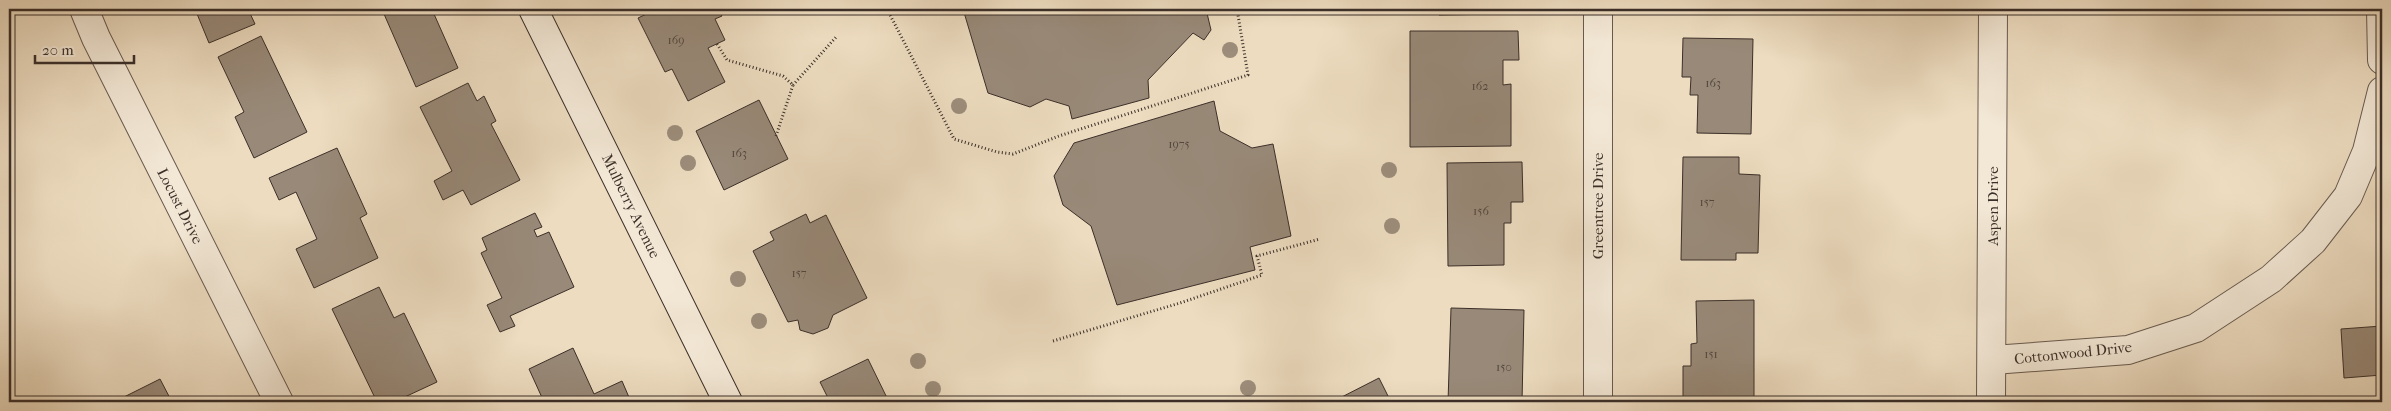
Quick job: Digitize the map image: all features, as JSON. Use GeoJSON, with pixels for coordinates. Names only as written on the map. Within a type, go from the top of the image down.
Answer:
{"type":"FeatureCollection","features":[{"type":"Feature","properties":{"kind":"street","name":"Locust Drive"},"geometry":{"type":"LineString","coordinates":[[84,9],[96,38],[280,402]]}},
{"type":"Feature","properties":{"kind":"street","name":"Mulberry Avenue"},"geometry":{"type":"LineString","coordinates":[[534,9],[728,402]]}},
{"type":"Feature","properties":{"kind":"street","name":"Greentree Drive"},"geometry":{"type":"LineString","coordinates":[[1598,9],[1598,402]]}},
{"type":"Feature","properties":{"kind":"street","name":"Aspen Drive"},"geometry":{"type":"LineString","coordinates":[[1991,402],[1993,360],[1993,9]]}},
{"type":"Feature","properties":{"kind":"street"},"geometry":{"type":"LineString","coordinates":[[2381,9],[2382,60]]}},
{"type":"Feature","properties":{"kind":"street","name":"Cottonwood Drive"},"geometry":{"type":"LineString","coordinates":[[1993,360],[2128,350],[2196,328],[2271,279],[2313,241],[2348,196],[2367,151],[2382,91]]}},
{"type":"Feature","properties":{"kind":"path"},"geometry":{"type":"LineString","coordinates":[[888,9],[954,139],[997,152],[1013,154],[1059,136],[1248,75],[1237,9]]}},
{"type":"Feature","properties":{"kind":"path"},"geometry":{"type":"LineString","coordinates":[[776,136],[793,85],[837,36]]}},
{"type":"Feature","properties":{"kind":"path"},"geometry":{"type":"LineString","coordinates":[[717,44],[727,60],[776,73],[783,76],[793,85]]}},
{"type":"Feature","properties":{"kind":"path"},"geometry":{"type":"LineString","coordinates":[[1053,341],[1180,303],[1262,275],[1257,256],[1320,239]]}},
{"type":"Feature","properties":{"kind":"building"},"geometry":{"type":"Polygon","coordinates":[[[195,9],[248,9],[255,24],[209,43],[195,9]]]}},
{"type":"Feature","properties":{"kind":"building"},"geometry":{"type":"Polygon","coordinates":[[[395,9],[441,9],[434,14],[458,68],[416,87],[384,14],[395,9]]]}},
{"type":"Feature","properties":{"kind":"building"},"geometry":{"type":"Polygon","coordinates":[[[657,9],[718,9],[722,16],[715,19],[725,40],[708,48],[725,82],[688,101],[672,69],[665,72],[638,18],[657,9]]]}},
{"type":"Feature","properties":{"kind":"building"},"geometry":{"type":"Polygon","coordinates":[[[963,9],[1206,9],[1211,30],[1204,40],[1193,33],[1148,80],[1149,98],[1072,119],[1069,106],[1046,99],[1030,107],[988,93],[963,9]]]}},
{"type":"Feature","properties":{"kind":"building"},"geometry":{"type":"Polygon","coordinates":[[[1439,9],[1504,9],[1504,14],[1439,15],[1439,9]]]}},
{"type":"Feature","properties":{"kind":"building"},"geometry":{"type":"Polygon","coordinates":[[[1410,31],[1518,31],[1519,60],[1503,60],[1503,85],[1511,84],[1511,146],[1410,147],[1410,31]]]}},
{"type":"Feature","properties":{"kind":"building"},"geometry":{"type":"Polygon","coordinates":[[[261,36],[307,132],[254,158],[235,117],[244,112],[218,57],[261,36]]]}},
{"type":"Feature","properties":{"kind":"building"},"geometry":{"type":"Polygon","coordinates":[[[1683,38],[1753,39],[1751,134],[1697,133],[1698,95],[1690,95],[1691,77],[1682,77],[1683,38]]]}},
{"type":"Feature","properties":{"kind":"building"},"geometry":{"type":"Polygon","coordinates":[[[468,83],[477,101],[484,96],[496,121],[491,124],[520,180],[471,205],[463,190],[443,200],[434,181],[452,171],[420,107],[468,83]]]}},
{"type":"Feature","properties":{"kind":"building"},"geometry":{"type":"Polygon","coordinates":[[[759,100],[788,159],[724,190],[696,131],[759,100]]]}},
{"type":"Feature","properties":{"kind":"building"},"geometry":{"type":"Polygon","coordinates":[[[1214,101],[1220,131],[1252,148],[1273,144],[1291,236],[1250,247],[1255,270],[1117,305],[1091,226],[1063,205],[1054,176],[1074,143],[1214,101]]]}},
{"type":"Feature","properties":{"kind":"building"},"geometry":{"type":"Polygon","coordinates":[[[337,148],[367,214],[360,218],[378,258],[314,288],[296,249],[317,239],[296,192],[279,200],[269,178],[337,148]]]}},
{"type":"Feature","properties":{"kind":"building"},"geometry":{"type":"Polygon","coordinates":[[[1683,157],[1739,157],[1739,174],[1760,175],[1758,253],[1736,253],[1736,260],[1681,260],[1683,157]]]}},
{"type":"Feature","properties":{"kind":"building"},"geometry":{"type":"Polygon","coordinates":[[[1522,162],[1523,202],[1511,202],[1511,223],[1504,223],[1504,265],[1448,266],[1447,163],[1522,162]]]}},
{"type":"Feature","properties":{"kind":"building"},"geometry":{"type":"Polygon","coordinates":[[[535,213],[542,227],[534,230],[537,237],[549,232],[574,287],[510,316],[515,326],[500,332],[487,305],[502,298],[481,253],[487,250],[482,238],[535,213]]]}},
{"type":"Feature","properties":{"kind":"building"},"geometry":{"type":"Polygon","coordinates":[[[806,214],[810,223],[826,215],[867,298],[833,315],[828,328],[813,334],[800,330],[798,320],[788,322],[753,251],[774,240],[770,232],[806,214]]]}},
{"type":"Feature","properties":{"kind":"building"},"geometry":{"type":"Polygon","coordinates":[[[379,287],[394,318],[404,313],[437,382],[394,402],[377,402],[332,309],[379,287]]]}},
{"type":"Feature","properties":{"kind":"building"},"geometry":{"type":"Polygon","coordinates":[[[1754,300],[1754,401],[1683,402],[1683,366],[1691,366],[1691,344],[1697,343],[1696,301],[1754,300]]]}},
{"type":"Feature","properties":{"kind":"building"},"geometry":{"type":"Polygon","coordinates":[[[1451,308],[1524,310],[1522,402],[1448,402],[1451,308]]]}},
{"type":"Feature","properties":{"kind":"building"},"geometry":{"type":"Polygon","coordinates":[[[2382,326],[2382,375],[2344,378],[2341,329],[2382,326]]]}},
{"type":"Feature","properties":{"kind":"building"},"geometry":{"type":"Polygon","coordinates":[[[573,348],[594,394],[622,381],[631,402],[544,402],[529,369],[573,348]]]}},
{"type":"Feature","properties":{"kind":"building"},"geometry":{"type":"Polygon","coordinates":[[[868,359],[889,402],[830,402],[820,382],[868,359]]]}},
{"type":"Feature","properties":{"kind":"building"},"geometry":{"type":"Polygon","coordinates":[[[1379,378],[1391,402],[1332,402],[1379,378]]]}},
{"type":"Feature","properties":{"kind":"building"},"geometry":{"type":"Polygon","coordinates":[[[160,379],[172,402],[114,402],[160,379]]]}}]}
